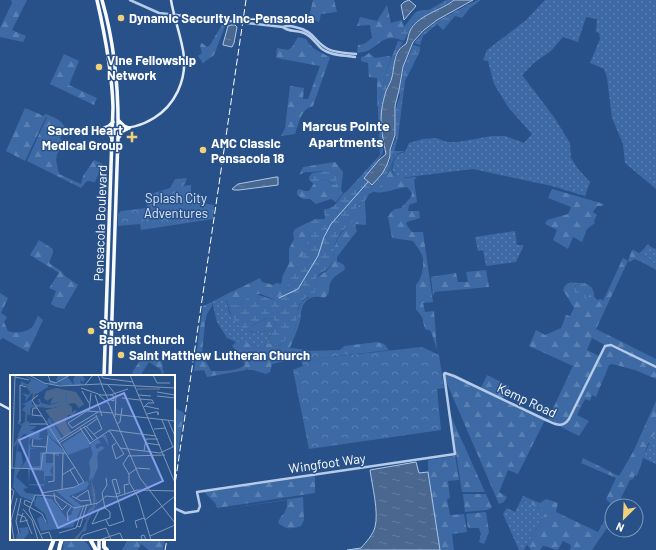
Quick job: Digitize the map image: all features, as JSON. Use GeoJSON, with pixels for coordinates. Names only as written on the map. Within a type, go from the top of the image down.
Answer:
{"type":"FeatureCollection","features":[{"type":"Feature","properties":{"kind":"highway"},"geometry":{"type":"LineString","coordinates":[[50,550],[54,540]]}},
{"type":"Feature","properties":{"kind":"highway"},"geometry":{"type":"LineString","coordinates":[[59,550],[62,540]]}},
{"type":"Feature","properties":{"kind":"highway"},"geometry":{"type":"LineString","coordinates":[[91,540],[96,550]]}},
{"type":"Feature","properties":{"kind":"highway"},"geometry":{"type":"LineString","coordinates":[[104,540],[104,548],[107,550]]}},
{"type":"Feature","properties":{"kind":"main road","name":"Pensacola Boulevard"},"geometry":{"type":"LineString","coordinates":[[97,0],[115,85],[113,97],[104,375]]}},
{"type":"Feature","properties":{"kind":"main road","name":"Pensacola Boulevard"},"geometry":{"type":"LineString","coordinates":[[102,0],[111,37],[119,121],[110,375]]}},
{"type":"Feature","properties":{"kind":"main road"},"geometry":{"type":"LineString","coordinates":[[113,128],[118,129],[129,127],[149,121],[162,113],[174,99],[180,86],[184,72],[184,58],[171,0]]}},
{"type":"Feature","properties":{"kind":"main road"},"geometry":{"type":"LineString","coordinates":[[106,38],[111,37]]}},
{"type":"Feature","properties":{"kind":"main road"},"geometry":{"type":"LineString","coordinates":[[113,97],[115,102],[115,125],[118,129]]}},
{"type":"Feature","properties":{"kind":"main road"},"geometry":{"type":"LineString","coordinates":[[112,138],[109,133],[103,129],[111,125],[113,121]]}},
{"type":"Feature","properties":{"kind":"main road"},"geometry":{"type":"LineString","coordinates":[[119,121],[124,126],[129,127]]}},
{"type":"Feature","properties":{"kind":"main road"},"geometry":{"type":"LineString","coordinates":[[118,138],[122,132],[129,127]]}},
{"type":"Feature","properties":{"kind":"main road"},"geometry":{"type":"LineString","coordinates":[[113,128],[117,133],[117,167]]}},
{"type":"Feature","properties":{"kind":"main road"},"geometry":{"type":"LineString","coordinates":[[108,273],[113,273]]}},
{"type":"Feature","properties":{"kind":"main road"},"geometry":{"type":"LineString","coordinates":[[107,310],[112,310]]}},
{"type":"Feature","properties":{"kind":"main road"},"geometry":{"type":"LineString","coordinates":[[106,331],[111,332]]}},
{"type":"Feature","properties":{"kind":"main road"},"geometry":{"type":"LineString","coordinates":[[0,404],[10,409]]}},
{"type":"Feature","properties":{"kind":"main road"},"geometry":{"type":"LineString","coordinates":[[103,550],[104,540]]}},
{"type":"Feature","properties":{"kind":"street"},"geometry":{"type":"LineString","coordinates":[[130,0],[156,12],[283,27],[286,30],[297,30],[307,35],[321,48],[329,52],[356,55]]}},
{"type":"Feature","properties":{"kind":"street","name":"Kemp Road"},"geometry":{"type":"LineString","coordinates":[[456,454],[444,374],[446,373],[546,420],[561,425],[566,423],[569,419],[602,351],[606,346],[613,346],[656,367]]}},
{"type":"Feature","properties":{"kind":"street","name":"Wingfoot Way"},"geometry":{"type":"LineString","coordinates":[[198,496],[198,492],[202,491],[456,454]]}},
{"type":"Feature","properties":{"kind":"street"},"geometry":{"type":"LineString","coordinates":[[175,509],[182,513],[198,511],[200,506],[198,496],[202,491]]}},
{"type":"Feature","properties":{"kind":"green space"},"geometry":{"type":"Polygon","coordinates":[[[11,0],[27,0],[12,30],[26,36],[23,42],[0,37],[0,28],[12,3],[11,0]]]}},
{"type":"Feature","properties":{"kind":"green space"},"geometry":{"type":"Polygon","coordinates":[[[313,0],[334,0],[337,12],[321,14],[319,22],[309,17],[313,0]]]}},
{"type":"Feature","properties":{"kind":"green space"},"geometry":{"type":"Polygon","coordinates":[[[446,0],[453,0],[412,25],[404,41],[398,39],[404,27],[415,13],[421,10],[429,10],[446,0]]]}},
{"type":"Feature","properties":{"kind":"green space"},"geometry":{"type":"Polygon","coordinates":[[[477,0],[481,0],[470,8],[462,18],[455,16],[443,30],[437,24],[423,36],[420,45],[414,43],[437,21],[477,0]]]}},
{"type":"Feature","properties":{"kind":"green space"},"geometry":{"type":"Polygon","coordinates":[[[545,0],[656,0],[656,189],[625,163],[623,144],[612,118],[607,78],[604,69],[590,63],[600,39],[599,33],[596,32],[597,19],[586,17],[578,42],[563,37],[551,51],[535,62],[522,75],[554,117],[570,143],[571,158],[578,169],[590,182],[585,196],[552,186],[473,169],[400,178],[397,177],[392,170],[394,162],[397,155],[405,152],[409,143],[423,139],[436,138],[447,142],[458,142],[492,136],[505,136],[524,143],[532,134],[508,107],[494,84],[488,61],[483,60],[487,50],[525,21],[545,0]]]}},
{"type":"Feature","properties":{"kind":"green space"},"geometry":{"type":"Polygon","coordinates":[[[387,5],[391,23],[402,20],[404,27],[399,39],[386,39],[368,51],[357,53],[358,45],[364,44],[372,38],[370,25],[357,26],[360,17],[377,21],[387,5]]]}},
{"type":"Feature","properties":{"kind":"green space"},"geometry":{"type":"Polygon","coordinates":[[[224,21],[226,21],[226,24],[214,55],[203,63],[198,56],[202,53],[200,45],[202,43],[207,47],[210,45],[224,21]]]}},
{"type":"Feature","properties":{"kind":"green space"},"geometry":{"type":"Polygon","coordinates":[[[298,37],[306,39],[313,48],[330,57],[313,106],[303,113],[295,134],[281,136],[285,128],[290,86],[304,88],[303,99],[308,99],[320,66],[276,58],[277,48],[288,50],[292,47],[298,37]]]}},
{"type":"Feature","properties":{"kind":"green space"},"geometry":{"type":"Polygon","coordinates":[[[398,41],[403,42],[395,56],[392,77],[386,89],[382,103],[380,126],[383,152],[364,178],[372,186],[382,175],[390,161],[391,150],[396,138],[396,108],[400,96],[399,92],[404,67],[413,45],[420,47],[420,51],[405,81],[398,137],[393,160],[384,182],[377,190],[369,194],[365,201],[358,205],[354,220],[339,235],[330,266],[319,274],[314,293],[303,300],[299,305],[296,325],[292,333],[279,346],[268,343],[267,341],[276,322],[273,319],[267,318],[245,329],[234,319],[228,305],[240,305],[251,294],[278,299],[287,294],[291,275],[307,245],[308,223],[315,219],[325,219],[324,209],[333,207],[380,155],[378,108],[387,69],[398,41]]]}},
{"type":"Feature","properties":{"kind":"green space"},"geometry":{"type":"Polygon","coordinates":[[[369,53],[375,58],[391,57],[378,108],[377,78],[369,77],[368,63],[361,61],[361,57],[369,53]]]}},
{"type":"Feature","properties":{"kind":"green space"},"geometry":{"type":"Polygon","coordinates":[[[64,54],[79,61],[69,85],[97,98],[94,105],[50,84],[64,54]]]}},
{"type":"Feature","properties":{"kind":"green space"},"geometry":{"type":"Polygon","coordinates":[[[25,108],[44,116],[45,114],[54,117],[65,127],[60,138],[64,143],[57,154],[56,160],[59,174],[81,184],[83,176],[94,160],[103,164],[95,182],[87,181],[81,188],[27,161],[47,117],[25,161],[6,151],[25,108]]]}},
{"type":"Feature","properties":{"kind":"green space"},"geometry":{"type":"Polygon","coordinates":[[[394,151],[405,151],[397,154],[393,162],[391,170],[394,174],[402,178],[417,177],[414,180],[417,202],[409,205],[408,211],[419,211],[420,218],[407,222],[406,224],[412,232],[423,232],[433,302],[423,303],[425,312],[434,311],[437,350],[431,331],[425,329],[422,317],[416,309],[416,285],[420,279],[422,271],[422,255],[413,241],[392,238],[388,217],[395,209],[401,208],[411,197],[412,193],[407,187],[374,192],[378,189],[391,167],[394,151]]]}},
{"type":"Feature","properties":{"kind":"green space"},"geometry":{"type":"Polygon","coordinates":[[[335,162],[343,172],[341,190],[343,193],[336,202],[331,199],[316,204],[310,199],[303,199],[297,195],[297,191],[299,189],[309,191],[314,183],[324,179],[335,185],[338,173],[326,171],[305,172],[299,175],[303,167],[335,162]]]}},
{"type":"Feature","properties":{"kind":"green space"},"geometry":{"type":"Polygon","coordinates":[[[336,170],[338,172],[336,185],[324,179],[314,184],[309,180],[312,173],[336,170]]]}},
{"type":"Feature","properties":{"kind":"green space","name":"Splash City Adventures"},"geometry":{"type":"Polygon","coordinates":[[[187,178],[184,186],[191,185],[191,193],[201,194],[202,203],[214,205],[213,219],[141,230],[140,224],[118,226],[118,214],[121,211],[146,208],[151,194],[170,188],[175,179],[187,178]]]}},
{"type":"Feature","properties":{"kind":"green space"},"geometry":{"type":"Polygon","coordinates":[[[552,189],[604,204],[603,206],[597,206],[593,212],[597,215],[594,221],[595,223],[587,229],[582,242],[573,237],[568,249],[553,240],[557,230],[545,224],[547,220],[568,214],[571,207],[548,198],[552,189]]]}},
{"type":"Feature","properties":{"kind":"green space"},"geometry":{"type":"Polygon","coordinates":[[[365,201],[366,225],[356,224],[355,226],[357,231],[337,257],[337,261],[344,265],[345,269],[332,280],[329,292],[324,298],[316,297],[309,299],[302,308],[299,324],[290,348],[308,350],[302,357],[291,360],[290,358],[289,360],[272,364],[270,372],[266,374],[248,370],[247,368],[246,370],[207,377],[204,370],[194,371],[203,306],[212,302],[212,306],[207,314],[205,322],[202,354],[211,371],[233,370],[245,365],[242,358],[232,346],[236,342],[246,342],[263,349],[267,341],[268,343],[279,346],[295,328],[296,314],[301,302],[308,298],[316,288],[316,280],[330,267],[337,239],[352,220],[357,207],[365,201]]]}},
{"type":"Feature","properties":{"kind":"green space"},"geometry":{"type":"Polygon","coordinates":[[[309,222],[307,247],[289,281],[287,294],[277,300],[257,294],[248,297],[240,306],[228,305],[225,295],[260,278],[262,282],[274,285],[276,283],[281,284],[283,275],[289,263],[289,249],[294,239],[293,233],[295,229],[309,222]]]}},
{"type":"Feature","properties":{"kind":"green space"},"geometry":{"type":"Polygon","coordinates":[[[515,231],[517,245],[524,245],[516,262],[486,266],[483,250],[478,251],[475,237],[515,231]]]}},
{"type":"Feature","properties":{"kind":"green space"},"geometry":{"type":"Polygon","coordinates":[[[39,240],[53,249],[49,263],[78,285],[64,309],[51,304],[56,291],[49,288],[59,273],[30,255],[39,240]]]}},
{"type":"Feature","properties":{"kind":"green space"},"geometry":{"type":"Polygon","coordinates":[[[648,244],[656,249],[656,264],[639,253],[648,244]]]}},
{"type":"Feature","properties":{"kind":"green space"},"geometry":{"type":"Polygon","coordinates":[[[632,250],[634,250],[656,264],[656,270],[634,259],[630,262],[628,261],[632,250]]]}},
{"type":"Feature","properties":{"kind":"green space"},"geometry":{"type":"Polygon","coordinates":[[[623,258],[628,261],[596,329],[656,359],[656,366],[610,344],[605,345],[592,338],[587,350],[599,356],[568,419],[564,423],[558,424],[548,419],[573,366],[529,346],[536,330],[545,335],[561,328],[566,315],[570,316],[574,308],[563,290],[567,284],[578,283],[575,285],[573,291],[585,299],[591,293],[591,287],[597,300],[601,299],[603,301],[623,258]]]}},
{"type":"Feature","properties":{"kind":"green space"},"geometry":{"type":"Polygon","coordinates":[[[486,270],[489,287],[434,292],[433,296],[431,277],[456,273],[458,282],[468,282],[466,272],[486,270]]]}},
{"type":"Feature","properties":{"kind":"green space"},"geometry":{"type":"Polygon","coordinates":[[[578,283],[585,283],[591,287],[591,293],[587,299],[578,296],[575,293],[573,289],[578,283]]]}},
{"type":"Feature","properties":{"kind":"green space"},"geometry":{"type":"Polygon","coordinates":[[[0,293],[8,298],[1,313],[7,317],[4,322],[8,331],[18,332],[28,330],[33,326],[38,316],[43,320],[28,352],[3,338],[0,340],[0,293]]]}},
{"type":"Feature","properties":{"kind":"green space"},"geometry":{"type":"Polygon","coordinates":[[[225,295],[229,312],[239,325],[257,333],[273,330],[263,349],[246,342],[236,342],[227,338],[217,322],[212,302],[225,295]]]}},
{"type":"Feature","properties":{"kind":"green space"},"geometry":{"type":"Polygon","coordinates":[[[268,318],[273,319],[276,322],[273,330],[257,333],[245,329],[268,318]]]}},
{"type":"Feature","properties":{"kind":"green space"},"geometry":{"type":"Polygon","coordinates":[[[377,342],[384,344],[389,350],[346,355],[347,354],[340,354],[340,350],[344,346],[377,342]]]}},
{"type":"Feature","properties":{"kind":"green space"},"geometry":{"type":"Polygon","coordinates":[[[606,346],[613,347],[656,368],[656,379],[635,370],[612,364],[609,365],[596,397],[592,395],[590,401],[585,399],[577,415],[589,421],[579,436],[559,426],[565,425],[570,420],[606,346]]]}},
{"type":"Feature","properties":{"kind":"green space"},"geometry":{"type":"Polygon","coordinates":[[[422,347],[439,355],[444,388],[437,389],[441,430],[309,449],[293,370],[322,358],[422,347]]]}},
{"type":"Feature","properties":{"kind":"green space"},"geometry":{"type":"Polygon","coordinates":[[[340,350],[340,354],[347,353],[346,355],[322,358],[303,366],[301,358],[308,351],[340,350]]]}},
{"type":"Feature","properties":{"kind":"green space"},"geometry":{"type":"Polygon","coordinates":[[[145,352],[162,362],[164,375],[161,375],[162,373],[160,369],[149,362],[141,375],[132,373],[145,352]]]}},
{"type":"Feature","properties":{"kind":"green space"},"geometry":{"type":"Polygon","coordinates":[[[445,374],[448,374],[545,420],[518,474],[508,470],[499,492],[507,497],[504,502],[499,504],[445,379],[445,374]]]}},
{"type":"Feature","properties":{"kind":"green space"},"geometry":{"type":"Polygon","coordinates":[[[487,375],[509,386],[503,398],[481,388],[487,375]]]}},
{"type":"Feature","properties":{"kind":"green space"},"geometry":{"type":"Polygon","coordinates":[[[656,401],[656,432],[648,444],[637,476],[635,475],[633,479],[630,480],[621,498],[606,498],[616,478],[581,463],[583,458],[619,476],[633,452],[656,401]]]}},
{"type":"Feature","properties":{"kind":"green space"},"geometry":{"type":"Polygon","coordinates":[[[175,408],[184,413],[175,472],[175,428],[175,408]]]}},
{"type":"Feature","properties":{"kind":"green space"},"geometry":{"type":"Polygon","coordinates":[[[450,414],[485,492],[462,492],[450,414]]]}},
{"type":"Feature","properties":{"kind":"green space"},"geometry":{"type":"Polygon","coordinates":[[[656,432],[656,464],[643,458],[652,437],[656,432]]]}},
{"type":"Feature","properties":{"kind":"green space"},"geometry":{"type":"Polygon","coordinates":[[[455,455],[459,480],[448,481],[450,498],[447,499],[450,515],[464,514],[467,532],[452,534],[454,550],[440,550],[428,472],[428,460],[455,455]]]}},
{"type":"Feature","properties":{"kind":"green space"},"geometry":{"type":"Polygon","coordinates":[[[315,476],[315,493],[217,508],[215,503],[204,492],[315,476]]]}},
{"type":"Feature","properties":{"kind":"green space"},"geometry":{"type":"Polygon","coordinates":[[[463,494],[486,494],[492,508],[487,510],[465,512],[463,494]]]}},
{"type":"Feature","properties":{"kind":"green space"},"geometry":{"type":"Polygon","coordinates":[[[523,496],[540,503],[546,499],[558,503],[556,512],[598,532],[604,521],[604,532],[592,550],[570,550],[571,545],[563,541],[558,550],[543,546],[540,550],[531,550],[527,545],[546,512],[525,501],[520,502],[523,496]]]}},
{"type":"Feature","properties":{"kind":"green space"},"geometry":{"type":"Polygon","coordinates":[[[303,497],[304,520],[301,526],[292,528],[284,527],[278,523],[285,511],[287,500],[218,510],[303,497]]]}},
{"type":"Feature","properties":{"kind":"green space"},"geometry":{"type":"Polygon","coordinates":[[[525,501],[546,512],[524,550],[519,550],[503,514],[507,508],[515,512],[520,502],[525,501]]]}},
{"type":"Feature","properties":{"kind":"green space"},"geometry":{"type":"Polygon","coordinates":[[[486,512],[489,532],[484,544],[479,542],[481,534],[479,528],[468,528],[466,514],[486,512]]]}},
{"type":"Feature","properties":{"kind":"green space"},"geometry":{"type":"Polygon","coordinates":[[[82,540],[87,543],[91,550],[63,550],[64,541],[82,540]]]}},
{"type":"Feature","properties":{"kind":"green space"},"geometry":{"type":"Polygon","coordinates":[[[127,540],[165,540],[163,550],[149,550],[141,544],[138,550],[122,550],[127,540]]]}},
{"type":"Feature","properties":{"kind":"water"},"geometry":{"type":"Polygon","coordinates":[[[409,0],[416,6],[404,20],[401,5],[409,0]]]}},
{"type":"Feature","properties":{"kind":"water"},"geometry":{"type":"Polygon","coordinates":[[[454,0],[473,0],[437,20],[424,30],[413,42],[403,67],[395,106],[395,135],[390,150],[390,156],[382,174],[372,185],[364,178],[386,154],[381,116],[383,100],[392,79],[397,54],[406,44],[410,31],[418,21],[454,0]]]}},
{"type":"Feature","properties":{"kind":"water"},"geometry":{"type":"Polygon","coordinates":[[[235,25],[237,27],[232,47],[223,45],[228,26],[235,25]]]}},
{"type":"Feature","properties":{"kind":"water"},"geometry":{"type":"Polygon","coordinates":[[[278,177],[278,185],[239,190],[232,189],[238,184],[278,177]]]}},
{"type":"Feature","properties":{"kind":"water"},"geometry":{"type":"Polygon","coordinates":[[[416,462],[419,473],[428,472],[440,550],[347,550],[361,548],[371,536],[375,527],[376,506],[370,470],[416,462]]]}},
{"type":"Feature","properties":{"kind":"waterway"},"geometry":{"type":"LineString","coordinates":[[279,298],[298,289],[318,256],[324,237],[331,224],[368,182]]}},
{"type":"Feature","properties":{"kind":"railway"},"geometry":{"type":"LineString","coordinates":[[175,484],[246,0]]}},
{"type":"Feature","properties":{"kind":"railway"},"geometry":{"type":"LineString","coordinates":[[165,550],[167,540]]}},
{"type":"Feature","properties":{"kind":"place","name":"Dynamic Security Inc-Pensacola"},"geometry":{"type":"Point","coordinates":[121,18]}},
{"type":"Feature","properties":{"kind":"place","name":"Vine Fellowship Network"},"geometry":{"type":"Point","coordinates":[99,67]}},
{"type":"Feature","properties":{"kind":"place","name":"Sacred Heart Medical Group"},"geometry":{"type":"Point","coordinates":[132,137]}},
{"type":"Feature","properties":{"kind":"place","name":"AMC Classic Pensacola 18"},"geometry":{"type":"Point","coordinates":[203,150]}},
{"type":"Feature","properties":{"kind":"place","name":"Smyrna Baptist Church"},"geometry":{"type":"Point","coordinates":[91,331]}},
{"type":"Feature","properties":{"kind":"place","name":"Saint Matthew Lutheran Church"},"geometry":{"type":"Point","coordinates":[121,355]}},
{"type":"Feature","properties":{"kind":"district","name":"Marcus Pointe Apartments"},"geometry":{"type":"Point","coordinates":[346,134]}}]}
